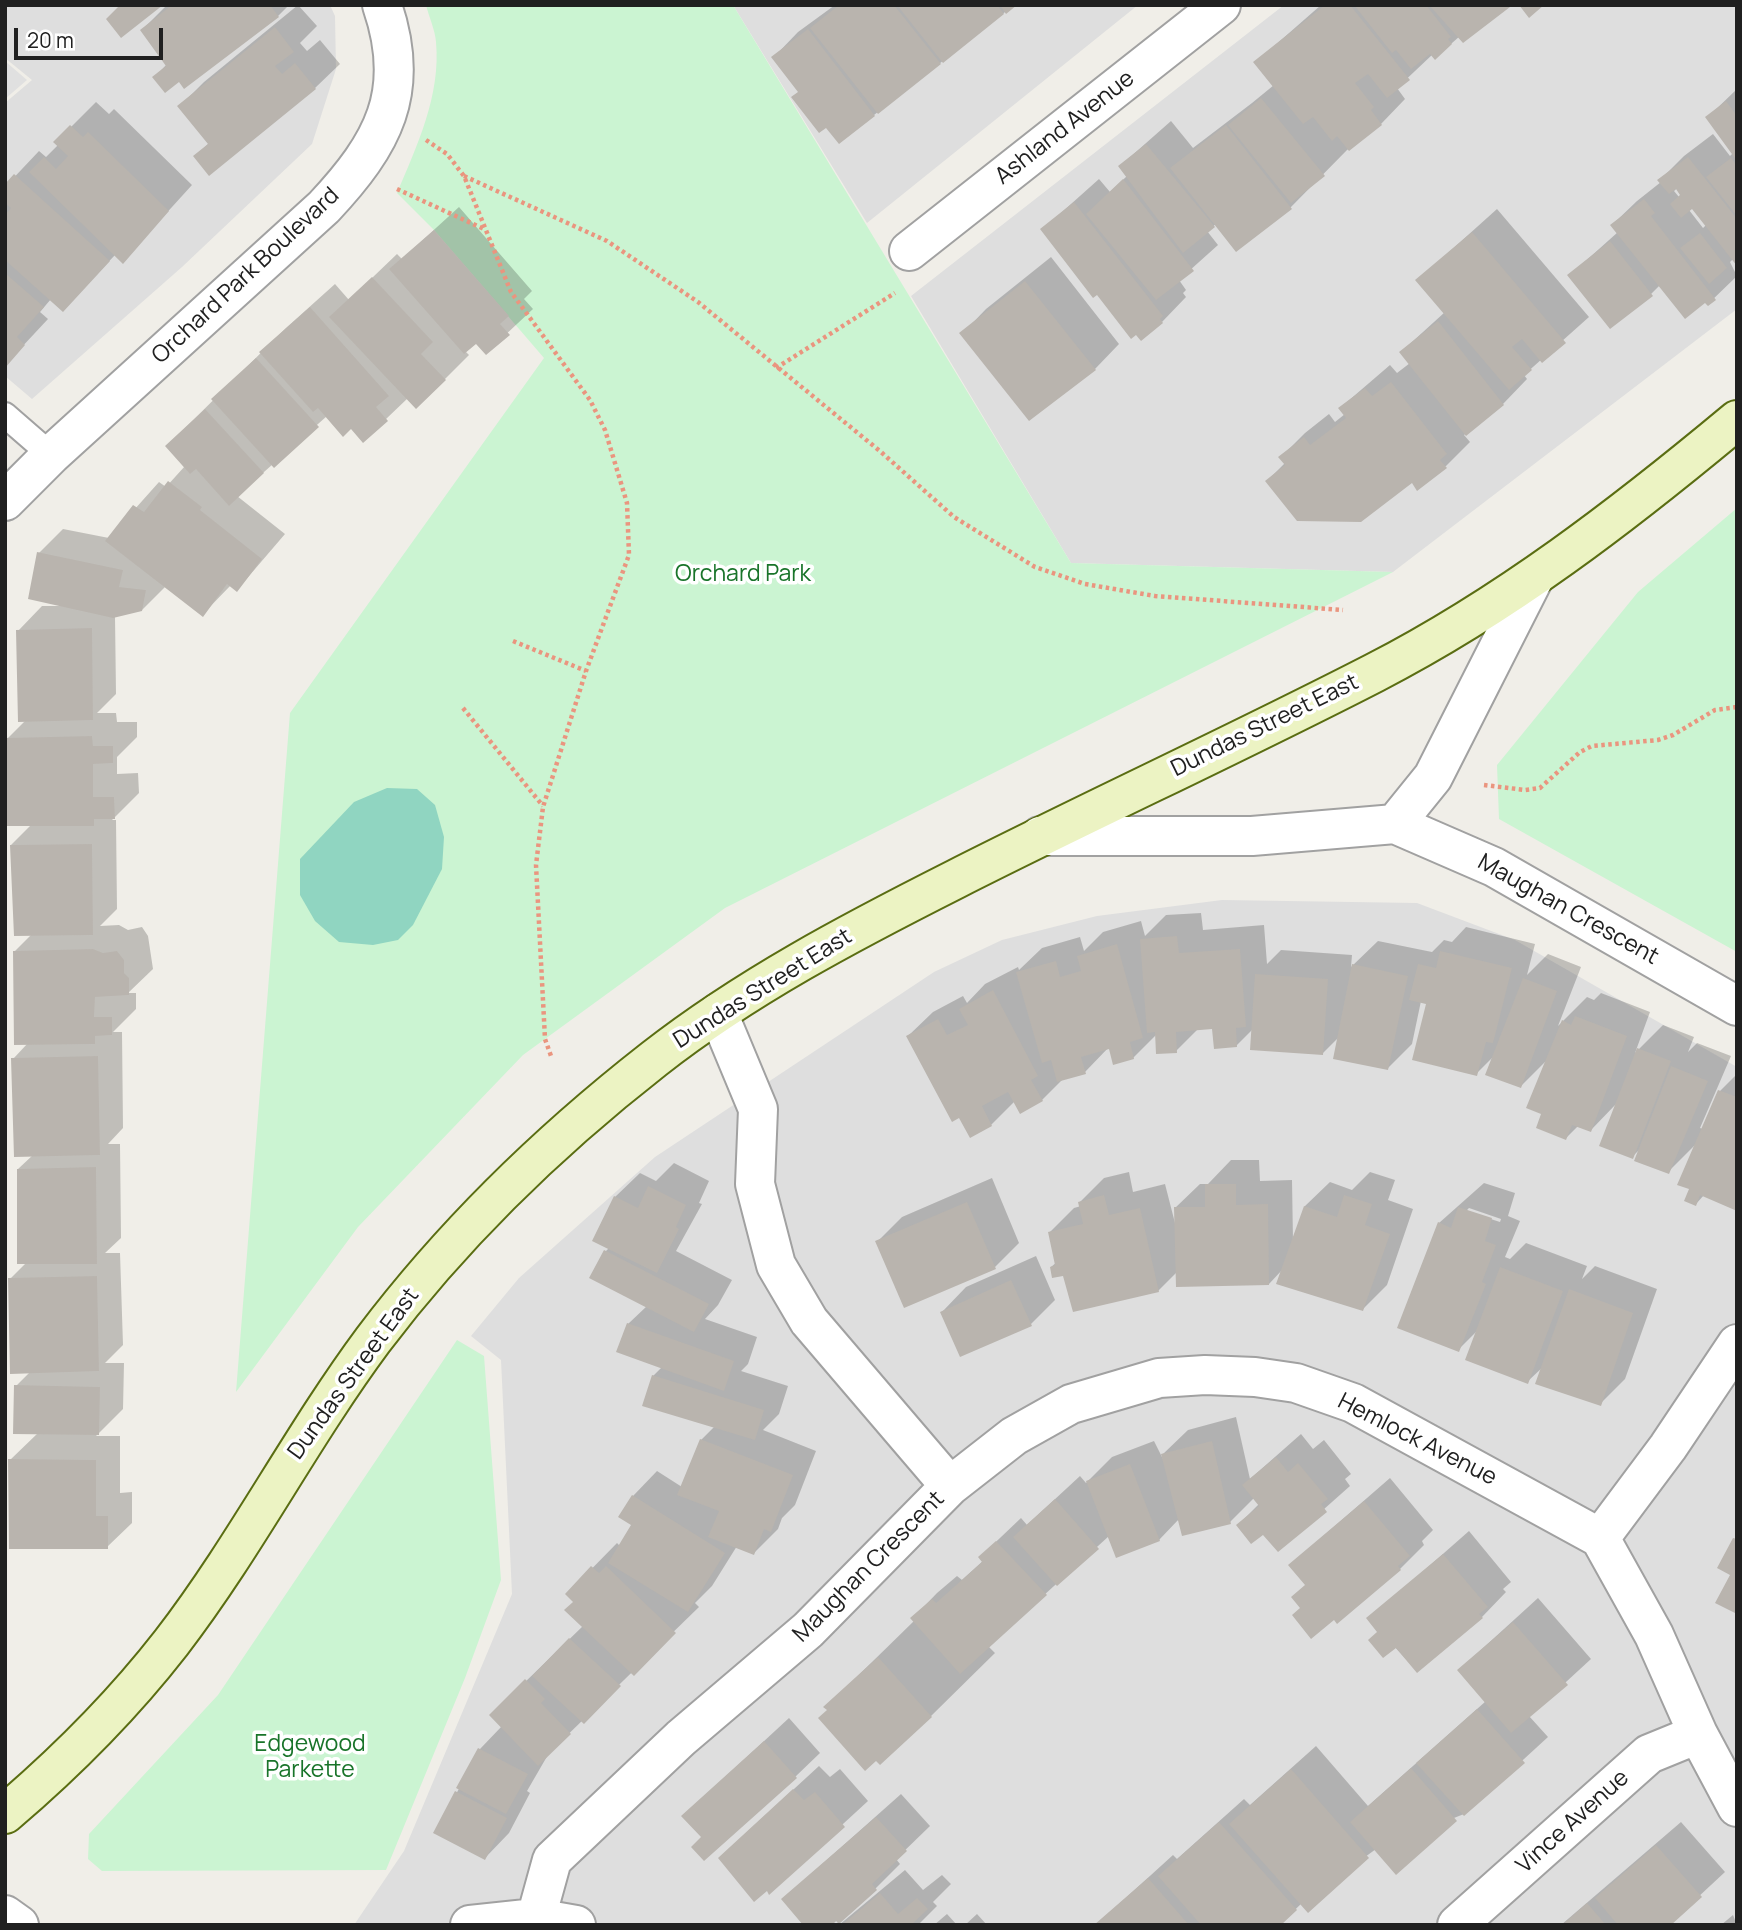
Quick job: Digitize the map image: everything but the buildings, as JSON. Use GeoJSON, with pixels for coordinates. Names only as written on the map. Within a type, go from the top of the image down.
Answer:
{"type":"FeatureCollection","features":[{"type":"Feature","properties":{"kind":"street","name":"Orchard Park Boulevard"},"geometry":{"type":"LineString","coordinates":[[5,500],[324,207],[355,174],[387,116],[396,70],[390,30],[382,5]]}},
{"type":"Feature","properties":{"kind":"street","name":"Ashland Avenue"},"geometry":{"type":"LineString","coordinates":[[909,251],[1221,5]]}},
{"type":"Feature","properties":{"kind":"street","name":"Dundas Street East"},"geometry":{"type":"LineString","coordinates":[[5,1814],[69,1758],[127,1697],[174,1639],[374,1338],[450,1247],[519,1174],[592,1108],[718,1013],[862,927],[1040,836],[1377,671],[1534,578],[1653,490],[1737,420]]}},
{"type":"Feature","properties":{"kind":"street"},"geometry":{"type":"LineString","coordinates":[[1395,824],[1433,777],[1534,578]]}},
{"type":"Feature","properties":{"kind":"street","name":"Maughan Crescent"},"geometry":{"type":"LineString","coordinates":[[1040,836],[1252,836],[1395,824],[1494,867],[1737,1006]]}},
{"type":"Feature","properties":{"kind":"street","name":"Maughan Crescent"},"geometry":{"type":"LineString","coordinates":[[536,1918],[552,1860],[681,1738],[808,1630],[950,1486],[809,1321],[776,1265],[755,1184],[758,1109],[718,1013]]}},
{"type":"Feature","properties":{"kind":"street"},"geometry":{"type":"LineString","coordinates":[[1737,1344],[1668,1447],[1600,1538],[1654,1635],[1698,1734],[1737,1807]]}},
{"type":"Feature","properties":{"kind":"street","name":"Hemlock Avenue"},"geometry":{"type":"LineString","coordinates":[[950,1486],[1014,1436],[1071,1404],[1159,1378],[1205,1375],[1255,1377],[1296,1383],[1353,1403],[1600,1538]]}},
{"type":"Feature","properties":{"kind":"street","name":"Vince Avenue"},"geometry":{"type":"LineString","coordinates":[[1457,1925],[1649,1754],[1698,1734]]}},
{"type":"Feature","properties":{"kind":"street"},"geometry":{"type":"LineString","coordinates":[[5,1915],[19,1925]]}},
{"type":"Feature","properties":{"kind":"street"},"geometry":{"type":"LineString","coordinates":[[470,1925],[536,1918],[576,1925]]}},
{"type":"Feature","properties":{"kind":"lane"},"geometry":{"type":"LineString","coordinates":[[5,415],[51,455]]}},
{"type":"Feature","properties":{"kind":"path"},"geometry":{"type":"LineString","coordinates":[[387,116],[447,154],[464,176],[511,292],[590,400],[605,430],[627,503],[629,555],[586,671],[544,807],[536,865],[545,1039],[551,1056]]}},
{"type":"Feature","properties":{"kind":"path"},"geometry":{"type":"LineString","coordinates":[[355,174],[416,197],[485,230]]}},
{"type":"Feature","properties":{"kind":"path"},"geometry":{"type":"LineString","coordinates":[[464,176],[607,241],[698,302],[881,452],[954,517],[1035,567],[1085,584],[1155,596],[1343,610]]}},
{"type":"Feature","properties":{"kind":"path"},"geometry":{"type":"LineString","coordinates":[[776,368],[889,296]]}},
{"type":"Feature","properties":{"kind":"path"},"geometry":{"type":"LineString","coordinates":[[513,641],[586,671]]}},
{"type":"Feature","properties":{"kind":"path"},"geometry":{"type":"LineString","coordinates":[[1485,785],[1525,790],[1540,788],[1580,752],[1592,746],[1658,740],[1715,710],[1737,707]]}},
{"type":"Feature","properties":{"kind":"path"},"geometry":{"type":"LineString","coordinates":[[463,708],[544,807]]}},
{"type":"Feature","properties":{"kind":"shaded area"},"geometry":{"type":"Polygon","coordinates":[[[5,5],[330,5],[335,16],[336,69],[312,144],[182,267],[32,399],[5,376],[5,103],[32,80],[5,58],[5,5]]]}},
{"type":"Feature","properties":{"kind":"shaded area"},"geometry":{"type":"Polygon","coordinates":[[[733,5],[1138,5],[867,223],[733,5]]]}},
{"type":"Feature","properties":{"kind":"shaded area"},"geometry":{"type":"Polygon","coordinates":[[[1284,5],[1737,5],[1737,309],[1393,572],[1071,563],[911,296],[1284,5]]]}},
{"type":"Feature","properties":{"kind":"shaded area"},"geometry":{"type":"Polygon","coordinates":[[[5,61],[27,80],[5,99],[5,61]]]}},
{"type":"Feature","properties":{"kind":"shaded area"},"geometry":{"type":"Polygon","coordinates":[[[1222,900],[1417,903],[1515,940],[1737,1067],[1737,1925],[354,1925],[404,1851],[512,1594],[501,1360],[471,1336],[519,1278],[655,1157],[934,972],[1002,940],[1097,916],[1222,900]]]}},
{"type":"Feature","properties":{"kind":"green space","name":"Orchard Park"},"geometry":{"type":"Polygon","coordinates":[[[426,5],[733,5],[1071,563],[1393,572],[725,908],[523,1055],[358,1227],[236,1392],[290,713],[544,358],[434,230],[397,193],[426,120],[435,81],[436,42],[426,5]]]}},
{"type":"Feature","properties":{"kind":"green space"},"geometry":{"type":"Polygon","coordinates":[[[1737,508],[1737,952],[1499,819],[1497,765],[1638,592],[1737,508]]]}},
{"type":"Feature","properties":{"kind":"green space"},"geometry":{"type":"Polygon","coordinates":[[[387,788],[417,789],[435,805],[444,837],[442,869],[413,925],[398,940],[373,945],[339,942],[315,921],[300,895],[300,859],[354,802],[387,788]]]}},
{"type":"Feature","properties":{"kind":"green space","name":"Edgewood Parkette"},"geometry":{"type":"Polygon","coordinates":[[[457,1340],[484,1356],[501,1580],[465,1678],[386,1870],[102,1871],[88,1859],[89,1834],[218,1695],[457,1340]]]}}]}
